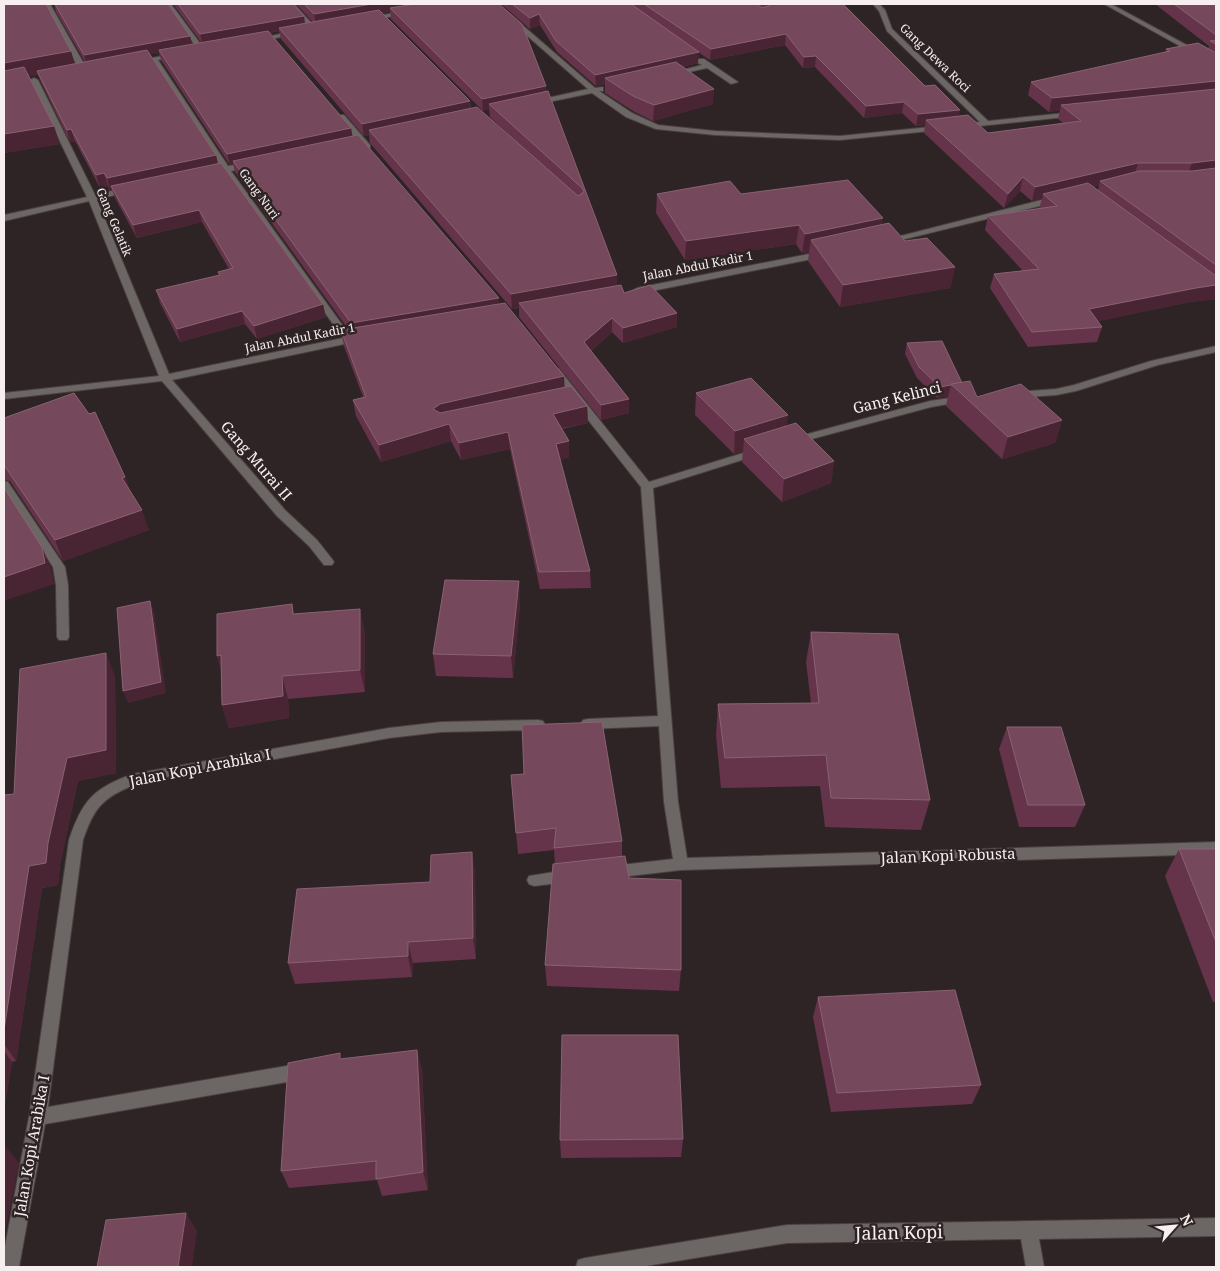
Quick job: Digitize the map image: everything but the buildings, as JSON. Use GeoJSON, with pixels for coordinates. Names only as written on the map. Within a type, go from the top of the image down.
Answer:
{"type":"FeatureCollection","features":[{"type":"Feature","properties":{"kind":"street"},"geometry":{"type":"LineString","coordinates":[[47,4],[84,72]]}},
{"type":"Feature","properties":{"kind":"street"},"geometry":{"type":"LineString","coordinates":[[168,4],[201,50]]}},
{"type":"Feature","properties":{"kind":"street"},"geometry":{"type":"LineString","coordinates":[[291,4],[314,29]]}},
{"type":"Feature","properties":{"kind":"street"},"geometry":{"type":"LineString","coordinates":[[494,4],[594,90],[628,115],[656,127],[679,131],[758,136],[840,138],[950,127]]}},
{"type":"Feature","properties":{"kind":"street","name":"Gang Dewa Roci"},"geometry":{"type":"LineString","coordinates":[[876,4],[882,10],[889,30],[986,124]]}},
{"type":"Feature","properties":{"kind":"street"},"geometry":{"type":"LineString","coordinates":[[1108,4],[1216,64]]}},
{"type":"Feature","properties":{"kind":"street"},"geometry":{"type":"LineString","coordinates":[[363,20],[415,11]]}},
{"type":"Feature","properties":{"kind":"street"},"geometry":{"type":"LineString","coordinates":[[382,16],[389,24]]}},
{"type":"Feature","properties":{"kind":"street"},"geometry":{"type":"LineString","coordinates":[[246,42],[324,27]]}},
{"type":"Feature","properties":{"kind":"street"},"geometry":{"type":"LineString","coordinates":[[272,37],[279,44]]}},
{"type":"Feature","properties":{"kind":"street"},"geometry":{"type":"LineString","coordinates":[[192,52],[210,48]]}},
{"type":"Feature","properties":{"kind":"street"},"geometry":{"type":"LineString","coordinates":[[128,64],[182,54]]}},
{"type":"Feature","properties":{"kind":"street"},"geometry":{"type":"LineString","coordinates":[[692,54],[734,82]]}},
{"type":"Feature","properties":{"kind":"street","name":"Gang Nuri"},"geometry":{"type":"LineString","coordinates":[[154,59],[226,169],[349,340]]}},
{"type":"Feature","properties":{"kind":"street"},"geometry":{"type":"LineString","coordinates":[[661,76],[708,66]]}},
{"type":"Feature","properties":{"kind":"street"},"geometry":{"type":"LineString","coordinates":[[76,73],[93,70]]}},
{"type":"Feature","properties":{"kind":"street","name":"Gang Gelatik"},"geometry":{"type":"LineString","coordinates":[[34,80],[92,198],[165,378]]}},
{"type":"Feature","properties":{"kind":"street"},"geometry":{"type":"LineString","coordinates":[[528,105],[604,88]]}},
{"type":"Feature","properties":{"kind":"street"},"geometry":{"type":"LineString","coordinates":[[334,109],[374,155]]}},
{"type":"Feature","properties":{"kind":"street"},"geometry":{"type":"LineString","coordinates":[[959,126],[1080,114]]}},
{"type":"Feature","properties":{"kind":"street"},"geometry":{"type":"LineString","coordinates":[[351,142],[370,138]]}},
{"type":"Feature","properties":{"kind":"street"},"geometry":{"type":"LineString","coordinates":[[198,176],[255,163]]}},
{"type":"Feature","properties":{"kind":"street"},"geometry":{"type":"LineString","coordinates":[[4,218],[140,188]]}},
{"type":"Feature","properties":{"kind":"street"},"geometry":{"type":"LineString","coordinates":[[872,244],[1068,196]]}},
{"type":"Feature","properties":{"kind":"street","name":"Jalan Abdul Kadir 1"},"geometry":{"type":"LineString","coordinates":[[625,293],[833,252]]}},
{"type":"Feature","properties":{"kind":"street","name":"Jalan Abdul Kadir 1"},"geometry":{"type":"LineString","coordinates":[[6,395],[165,378],[368,337]]}},
{"type":"Feature","properties":{"kind":"street"},"geometry":{"type":"LineString","coordinates":[[1004,396],[1041,394],[1076,388],[1155,363],[1216,350]]}},
{"type":"Feature","properties":{"kind":"street"},"geometry":{"type":"LineString","coordinates":[[546,360],[571,398],[647,486],[671,802],[681,864]]}},
{"type":"Feature","properties":{"kind":"street","name":"Gang Murai II"},"geometry":{"type":"LineString","coordinates":[[165,378],[281,513],[313,544],[328,562]]}},
{"type":"Feature","properties":{"kind":"street"},"geometry":{"type":"LineString","coordinates":[[4,382],[6,395]]}},
{"type":"Feature","properties":{"kind":"street","name":"Gang Kelinci"},"geometry":{"type":"LineString","coordinates":[[647,486],[776,446],[930,404],[977,398]]}},
{"type":"Feature","properties":{"kind":"street"},"geometry":{"type":"LineString","coordinates":[[4,484],[59,567],[62,585],[63,637]]}},
{"type":"Feature","properties":{"kind":"street"},"geometry":{"type":"LineString","coordinates":[[577,724],[665,722]]}},
{"type":"Feature","properties":{"kind":"street","name":"Jalan Kopi Arabika I"},"geometry":{"type":"LineString","coordinates":[[10,1267],[38,1117],[76,840],[85,812],[105,791],[133,780],[389,733],[441,728],[548,725]]}},
{"type":"Feature","properties":{"kind":"street","name":"Jalan Kopi Robusta"},"geometry":{"type":"LineString","coordinates":[[602,872],[681,864],[1216,848]]}},
{"type":"Feature","properties":{"kind":"street"},"geometry":{"type":"LineString","coordinates":[[534,880],[583,875]]}},
{"type":"Feature","properties":{"kind":"street"},"geometry":{"type":"LineString","coordinates":[[38,1117],[319,1068]]}},
{"type":"Feature","properties":{"kind":"street","name":"Jalan Kopi"},"geometry":{"type":"LineString","coordinates":[[585,1267],[787,1234],[1216,1228]]}},
{"type":"Feature","properties":{"kind":"street"},"geometry":{"type":"LineString","coordinates":[[1029,1231],[1035,1267]]}}]}
